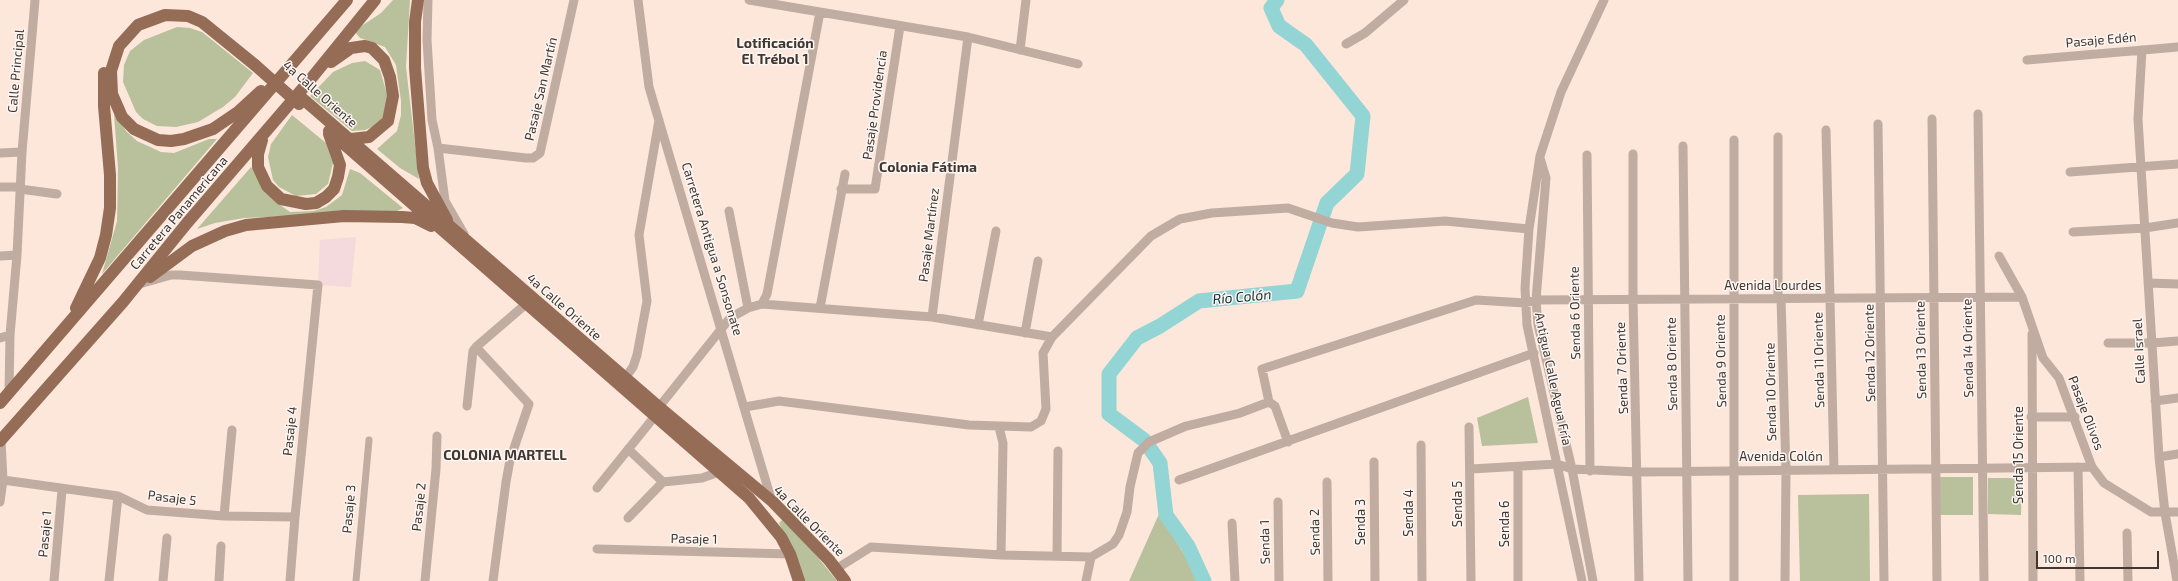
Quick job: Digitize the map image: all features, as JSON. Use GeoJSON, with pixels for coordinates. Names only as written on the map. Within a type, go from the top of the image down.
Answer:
{"type":"FeatureCollection","features":[{"type":"Feature","properties":{"kind":"highway","name":"Carretera Panamericana"},"geometry":{"type":"LineString","coordinates":[[0,403],[347,0]]}},
{"type":"Feature","properties":{"kind":"highway","name":"Carretera Panamericana"},"geometry":{"type":"LineString","coordinates":[[0,440],[123,302],[187,223],[286,109],[375,0]]}},
{"type":"Feature","properties":{"kind":"highway"},"geometry":{"type":"LineString","coordinates":[[418,0],[415,22],[415,68],[423,168],[427,183],[449,231]]}},
{"type":"Feature","properties":{"kind":"highway"},"geometry":{"type":"LineString","coordinates":[[64,328],[90,281],[100,258],[106,235],[110,208],[110,175],[103,75],[109,53],[120,33],[135,19],[145,14],[176,8],[188,9],[200,13],[218,24],[257,63]]}},
{"type":"Feature","properties":{"kind":"highway"},"geometry":{"type":"LineString","coordinates":[[257,63],[202,22],[188,16],[165,15],[138,24],[119,46],[111,71],[112,94],[122,117],[134,129],[158,140],[171,141],[213,129],[238,112],[338,10]]}},
{"type":"Feature","properties":{"kind":"highway"},"geometry":{"type":"LineString","coordinates":[[310,80],[344,52],[358,46],[372,48],[384,60],[390,77],[393,96],[388,121],[369,137],[351,139]]}},
{"type":"Feature","properties":{"kind":"highway","name":"4a Calle Oriente"},"geometry":{"type":"LineString","coordinates":[[257,63],[301,101],[351,139],[526,304],[657,412],[772,502],[806,535],[845,581]]}},
{"type":"Feature","properties":{"kind":"highway","name":"4a Calle Oriente"},"geometry":{"type":"LineString","coordinates":[[301,101],[326,128],[449,231],[469,242],[625,378],[657,412],[763,513],[781,537],[790,554],[799,581]]}},
{"type":"Feature","properties":{"kind":"highway"},"geometry":{"type":"LineString","coordinates":[[286,109],[263,137],[258,154],[258,167],[262,178],[267,186],[281,199],[301,203],[316,203],[334,188],[340,165],[335,146],[326,128]]}},
{"type":"Feature","properties":{"kind":"highway"},"geometry":{"type":"LineString","coordinates":[[123,302],[143,283],[178,255],[206,239],[240,226],[344,216],[415,218],[449,231]]}},
{"type":"Feature","properties":{"kind":"street","name":"Calle Principal"},"geometry":{"type":"LineString","coordinates":[[9,393],[10,335],[17,255],[22,152],[35,0]]}},
{"type":"Feature","properties":{"kind":"street"},"geometry":{"type":"LineString","coordinates":[[428,0],[429,92],[445,201],[456,223],[469,242]]}},
{"type":"Feature","properties":{"kind":"street","name":"Pasaje San Martín"},"geometry":{"type":"LineString","coordinates":[[438,148],[526,158],[533,158],[540,153],[544,126],[574,0]]}},
{"type":"Feature","properties":{"kind":"street","name":"Carretera Antigua a Sonsonate"},"geometry":{"type":"LineString","coordinates":[[638,0],[650,87],[722,327],[772,502]]}},
{"type":"Feature","properties":{"kind":"street"},"geometry":{"type":"LineString","coordinates":[[749,0],[968,37],[1078,64]]}},
{"type":"Feature","properties":{"kind":"street"},"geometry":{"type":"LineString","coordinates":[[1020,50],[1026,0]]}},
{"type":"Feature","properties":{"kind":"street"},"geometry":{"type":"LineString","coordinates":[[1346,44],[1365,33],[1404,0]]}},
{"type":"Feature","properties":{"kind":"street"},"geometry":{"type":"LineString","coordinates":[[1540,156],[1561,92],[1604,0]]}},
{"type":"Feature","properties":{"kind":"street"},"geometry":{"type":"LineString","coordinates":[[762,304],[767,294],[820,12]]}},
{"type":"Feature","properties":{"kind":"street","name":"Pasaje Providencia"},"geometry":{"type":"LineString","coordinates":[[841,189],[875,189],[900,26]]}},
{"type":"Feature","properties":{"kind":"street","name":"Pasaje Martínez"},"geometry":{"type":"LineString","coordinates":[[932,317],[968,37]]}},
{"type":"Feature","properties":{"kind":"street","name":"Pasaje Edén"},"geometry":{"type":"LineString","coordinates":[[2027,60],[2178,47]]}},
{"type":"Feature","properties":{"kind":"street","name":"Calle Israel"},"geometry":{"type":"LineString","coordinates":[[2142,50],[2138,119],[2155,401],[2165,513],[2177,575]]}},
{"type":"Feature","properties":{"kind":"street","name":"Senda 14 Oriente"},"geometry":{"type":"LineString","coordinates":[[1978,114],[1984,581]]}},
{"type":"Feature","properties":{"kind":"street"},"geometry":{"type":"LineString","coordinates":[[625,378],[633,367],[637,355],[647,301],[639,234],[659,119]]}},
{"type":"Feature","properties":{"kind":"street","name":"Senda 13 Oriente"},"geometry":{"type":"LineString","coordinates":[[1932,120],[1937,581]]}},
{"type":"Feature","properties":{"kind":"street","name":"Senda 12 Oriente"},"geometry":{"type":"LineString","coordinates":[[1878,124],[1882,298],[1884,581]]}},
{"type":"Feature","properties":{"kind":"street","name":"Senda 11 Oriente"},"geometry":{"type":"LineString","coordinates":[[1826,130],[1834,470]]}},
{"type":"Feature","properties":{"kind":"street","name":"Senda 10 Oriente"},"geometry":{"type":"LineString","coordinates":[[1778,138],[1780,298],[1786,471],[1785,581]]}},
{"type":"Feature","properties":{"kind":"street","name":"Senda 9 Oriente"},"geometry":{"type":"LineString","coordinates":[[1734,140],[1736,470],[1734,581]]}},
{"type":"Feature","properties":{"kind":"street","name":"Senda 8 Oriente"},"geometry":{"type":"LineString","coordinates":[[1683,146],[1688,581]]}},
{"type":"Feature","properties":{"kind":"street"},"geometry":{"type":"LineString","coordinates":[[0,153],[22,152]]}},
{"type":"Feature","properties":{"kind":"street","name":"Senda 7 Oriente"},"geometry":{"type":"LineString","coordinates":[[1633,154],[1633,299],[1638,472],[1639,581]]}},
{"type":"Feature","properties":{"kind":"street","name":"Antigua Calle Agua Fría"},"geometry":{"type":"LineString","coordinates":[[1540,156],[1529,229],[1525,303],[1534,353],[1582,581]]}},
{"type":"Feature","properties":{"kind":"street","name":"Antigua Calle Agua Fría"},"geometry":{"type":"LineString","coordinates":[[1540,156],[1546,178],[1536,300],[1538,325],[1572,469],[1592,581]]}},
{"type":"Feature","properties":{"kind":"street","name":"Senda 6 Oriente"},"geometry":{"type":"LineString","coordinates":[[1587,156],[1590,471]]}},
{"type":"Feature","properties":{"kind":"street"},"geometry":{"type":"LineString","coordinates":[[2070,172],[2178,164]]}},
{"type":"Feature","properties":{"kind":"street"},"geometry":{"type":"LineString","coordinates":[[820,308],[845,174]]}},
{"type":"Feature","properties":{"kind":"street"},"geometry":{"type":"LineString","coordinates":[[0,187],[20,188],[57,194]]}},
{"type":"Feature","properties":{"kind":"street"},"geometry":{"type":"LineString","coordinates":[[745,407],[779,401],[970,426],[1031,427],[1041,421],[1046,409],[1043,353],[1052,337],[1151,236],[1180,219],[1212,213],[1288,208],[1332,222],[1358,227],[1445,221],[1529,229]]}},
{"type":"Feature","properties":{"kind":"street"},"geometry":{"type":"LineString","coordinates":[[730,211],[748,308]]}},
{"type":"Feature","properties":{"kind":"street"},"geometry":{"type":"LineString","coordinates":[[2073,232],[2145,228],[2178,223]]}},
{"type":"Feature","properties":{"kind":"street"},"geometry":{"type":"LineString","coordinates":[[978,325],[996,232]]}},
{"type":"Feature","properties":{"kind":"street"},"geometry":{"type":"LineString","coordinates":[[0,256],[17,255]]}},
{"type":"Feature","properties":{"kind":"street"},"geometry":{"type":"LineString","coordinates":[[178,255],[174,265],[180,275]]}},
{"type":"Feature","properties":{"kind":"street","name":"Pasaje Olivos"},"geometry":{"type":"LineString","coordinates":[[1999,256],[2022,297],[2043,358],[2059,378],[2075,417],[2092,466],[2104,483],[2122,496],[2151,512],[2178,512]]}},
{"type":"Feature","properties":{"kind":"street"},"geometry":{"type":"LineString","coordinates":[[1025,333],[1038,261]]}},
{"type":"Feature","properties":{"kind":"street"},"geometry":{"type":"LineString","coordinates":[[143,283],[171,275],[180,275]]}},
{"type":"Feature","properties":{"kind":"street","name":"Pasaje 4"},"geometry":{"type":"LineString","coordinates":[[180,275],[318,285],[294,517],[290,581]]}},
{"type":"Feature","properties":{"kind":"street"},"geometry":{"type":"LineString","coordinates":[[2148,282],[2178,284]]}},
{"type":"Feature","properties":{"kind":"street","name":"Avenida Lourdes"},"geometry":{"type":"LineString","coordinates":[[1269,402],[1262,370],[1476,300],[1525,303],[1536,300],[1588,299],[2022,297]]}},
{"type":"Feature","properties":{"kind":"street"},"geometry":{"type":"LineString","coordinates":[[467,406],[473,351],[526,304]]}},
{"type":"Feature","properties":{"kind":"street"},"geometry":{"type":"LineString","coordinates":[[597,488],[722,327],[730,318],[748,308],[762,304],[932,317],[1052,337]]}},
{"type":"Feature","properties":{"kind":"street","name":"Senda 15 Oriente"},"geometry":{"type":"LineString","coordinates":[[2032,329],[2032,581]]}},
{"type":"Feature","properties":{"kind":"street"},"geometry":{"type":"LineString","coordinates":[[0,338],[10,335]]}},
{"type":"Feature","properties":{"kind":"street"},"geometry":{"type":"LineString","coordinates":[[2108,343],[2152,343],[2178,341]]}},
{"type":"Feature","properties":{"kind":"street"},"geometry":{"type":"LineString","coordinates":[[476,347],[529,404],[510,460],[493,581]]}},
{"type":"Feature","properties":{"kind":"street"},"geometry":{"type":"LineString","coordinates":[[1179,480],[1534,353]]}},
{"type":"Feature","properties":{"kind":"street"},"geometry":{"type":"LineString","coordinates":[[2155,401],[2178,398]]}},
{"type":"Feature","properties":{"kind":"street"},"geometry":{"type":"LineString","coordinates":[[836,569],[871,547],[1091,557],[1112,544],[1120,535],[1127,512],[1130,487],[1138,453],[1149,442],[1186,426],[1240,413],[1269,402],[1275,406],[1288,442]]}},
{"type":"Feature","properties":{"kind":"street"},"geometry":{"type":"LineString","coordinates":[[2031,417],[2075,417]]}},
{"type":"Feature","properties":{"kind":"street"},"geometry":{"type":"LineString","coordinates":[[999,426],[1003,443],[1001,554]]}},
{"type":"Feature","properties":{"kind":"street","name":"Senda 5"},"geometry":{"type":"LineString","coordinates":[[1469,427],[1471,469],[1471,581]]}},
{"type":"Feature","properties":{"kind":"street"},"geometry":{"type":"LineString","coordinates":[[224,516],[232,430]]}},
{"type":"Feature","properties":{"kind":"street","name":"Pasaje 2"},"geometry":{"type":"LineString","coordinates":[[425,581],[436,469],[437,436]]}},
{"type":"Feature","properties":{"kind":"street"},"geometry":{"type":"LineString","coordinates":[[0,440],[3,480],[0,502]]}},
{"type":"Feature","properties":{"kind":"street","name":"Pasaje 3"},"geometry":{"type":"LineString","coordinates":[[356,581],[369,440]]}},
{"type":"Feature","properties":{"kind":"street","name":"Senda 4"},"geometry":{"type":"LineString","coordinates":[[1421,445],[1422,581]]}},
{"type":"Feature","properties":{"kind":"street"},"geometry":{"type":"LineString","coordinates":[[628,449],[663,482]]}},
{"type":"Feature","properties":{"kind":"street"},"geometry":{"type":"LineString","coordinates":[[1057,556],[1058,451]]}},
{"type":"Feature","properties":{"kind":"street"},"geometry":{"type":"LineString","coordinates":[[2159,457],[2178,454]]}},
{"type":"Feature","properties":{"kind":"street","name":"Senda 3"},"geometry":{"type":"LineString","coordinates":[[1374,462],[1375,581]]}},
{"type":"Feature","properties":{"kind":"street","name":"Avenida Colón"},"geometry":{"type":"LineString","coordinates":[[1471,469],[1518,468],[1557,464],[1572,469],[1590,471],[1638,472],[1687,470],[1786,471],[2092,466]]}},
{"type":"Feature","properties":{"kind":"street"},"geometry":{"type":"LineString","coordinates":[[2078,467],[2080,581]]}},
{"type":"Feature","properties":{"kind":"street","name":"Senda 6"},"geometry":{"type":"LineString","coordinates":[[1518,468],[1518,581]]}},
{"type":"Feature","properties":{"kind":"street"},"geometry":{"type":"LineString","coordinates":[[628,518],[663,482],[702,478],[720,472]]}},
{"type":"Feature","properties":{"kind":"street","name":"Pasaje 5"},"geometry":{"type":"LineString","coordinates":[[3,480],[62,490],[118,496],[147,510],[224,516],[294,517]]}},
{"type":"Feature","properties":{"kind":"street","name":"Senda 2"},"geometry":{"type":"LineString","coordinates":[[1327,482],[1328,581]]}},
{"type":"Feature","properties":{"kind":"street","name":"Pasaje 1"},"geometry":{"type":"LineString","coordinates":[[54,581],[62,490]]}},
{"type":"Feature","properties":{"kind":"street"},"geometry":{"type":"LineString","coordinates":[[109,581],[118,496]]}},
{"type":"Feature","properties":{"kind":"street","name":"Senda 1"},"geometry":{"type":"LineString","coordinates":[[1278,502],[1279,581]]}},
{"type":"Feature","properties":{"kind":"street"},"geometry":{"type":"LineString","coordinates":[[1232,523],[1235,581]]}},
{"type":"Feature","properties":{"kind":"street"},"geometry":{"type":"LineString","coordinates":[[2127,533],[2128,581]]}},
{"type":"Feature","properties":{"kind":"street"},"geometry":{"type":"LineString","coordinates":[[163,581],[167,538]]}},
{"type":"Feature","properties":{"kind":"street"},"geometry":{"type":"LineString","coordinates":[[219,581],[221,546]]}},
{"type":"Feature","properties":{"kind":"street","name":"Pasaje 1"},"geometry":{"type":"LineString","coordinates":[[597,550],[790,554]]}},
{"type":"Feature","properties":{"kind":"street"},"geometry":{"type":"LineString","coordinates":[[1086,581],[1091,557]]}},
{"type":"Feature","properties":{"kind":"shaded area"},"geometry":{"type":"Polygon","coordinates":[[[356,237],[351,287],[318,285],[320,240],[356,237]]]}},
{"type":"Feature","properties":{"kind":"green space"},"geometry":{"type":"Polygon","coordinates":[[[393,0],[410,0],[406,67],[419,179],[400,168],[377,149],[397,131],[401,115],[401,101],[396,65],[385,47],[360,38],[354,31],[381,13],[393,0]]]}},
{"type":"Feature","properties":{"kind":"green space"},"geometry":{"type":"Polygon","coordinates":[[[177,27],[190,28],[202,32],[253,73],[235,97],[223,107],[198,122],[176,127],[157,126],[143,119],[136,112],[123,82],[124,65],[130,51],[144,40],[177,27]]]}},
{"type":"Feature","properties":{"kind":"green space"},"geometry":{"type":"Polygon","coordinates":[[[365,61],[380,70],[388,98],[383,119],[377,125],[365,130],[352,131],[310,96],[333,72],[352,63],[365,61]]]}},
{"type":"Feature","properties":{"kind":"green space"},"geometry":{"type":"Polygon","coordinates":[[[114,114],[127,132],[137,141],[161,152],[174,153],[209,139],[217,139],[102,274],[117,221],[118,168],[114,114]]]}},
{"type":"Feature","properties":{"kind":"green space"},"geometry":{"type":"Polygon","coordinates":[[[292,115],[326,143],[333,163],[328,184],[316,194],[296,196],[279,187],[273,180],[268,157],[271,144],[292,115]]]}},
{"type":"Feature","properties":{"kind":"green space"},"geometry":{"type":"Polygon","coordinates":[[[251,167],[264,190],[276,202],[290,212],[314,211],[326,207],[342,195],[350,169],[360,173],[403,208],[395,212],[244,218],[215,223],[197,229],[251,167]]]}},
{"type":"Feature","properties":{"kind":"green space"},"geometry":{"type":"Polygon","coordinates":[[[1528,397],[1538,443],[1482,446],[1477,418],[1528,397]]]}},
{"type":"Feature","properties":{"kind":"green space"},"geometry":{"type":"Polygon","coordinates":[[[1938,477],[1973,477],[1973,515],[1938,515],[1938,477]]]}},
{"type":"Feature","properties":{"kind":"green space"},"geometry":{"type":"Polygon","coordinates":[[[1988,478],[2022,478],[2021,515],[1988,514],[1988,478]]]}},
{"type":"Feature","properties":{"kind":"green space"},"geometry":{"type":"Polygon","coordinates":[[[1869,494],[1870,581],[1800,581],[1798,495],[1869,494]]]}},
{"type":"Feature","properties":{"kind":"green space"},"geometry":{"type":"Polygon","coordinates":[[[1159,514],[1192,567],[1198,581],[1129,581],[1159,514]]]}},
{"type":"Feature","properties":{"kind":"green space"},"geometry":{"type":"Polygon","coordinates":[[[782,520],[803,539],[837,581],[802,581],[793,553],[779,523],[782,520]]]}},
{"type":"Feature","properties":{"kind":"waterway","name":"Río Colón"},"geometry":{"type":"LineString","coordinates":[[1204,581],[1188,546],[1166,515],[1160,463],[1144,440],[1109,414],[1109,374],[1137,338],[1160,326],[1199,301],[1297,291],[1327,203],[1357,174],[1363,116],[1306,45],[1279,26],[1271,8],[1277,0]]}},
{"type":"Feature","properties":{"kind":"district","name":"Lotificación El Trébol 1"},"geometry":{"type":"Point","coordinates":[775,52]}},
{"type":"Feature","properties":{"kind":"district","name":"Colonia Fátima"},"geometry":{"type":"Point","coordinates":[928,167]}},
{"type":"Feature","properties":{"kind":"district","name":"COLONIA MARTELL"},"geometry":{"type":"Point","coordinates":[505,455]}}]}
